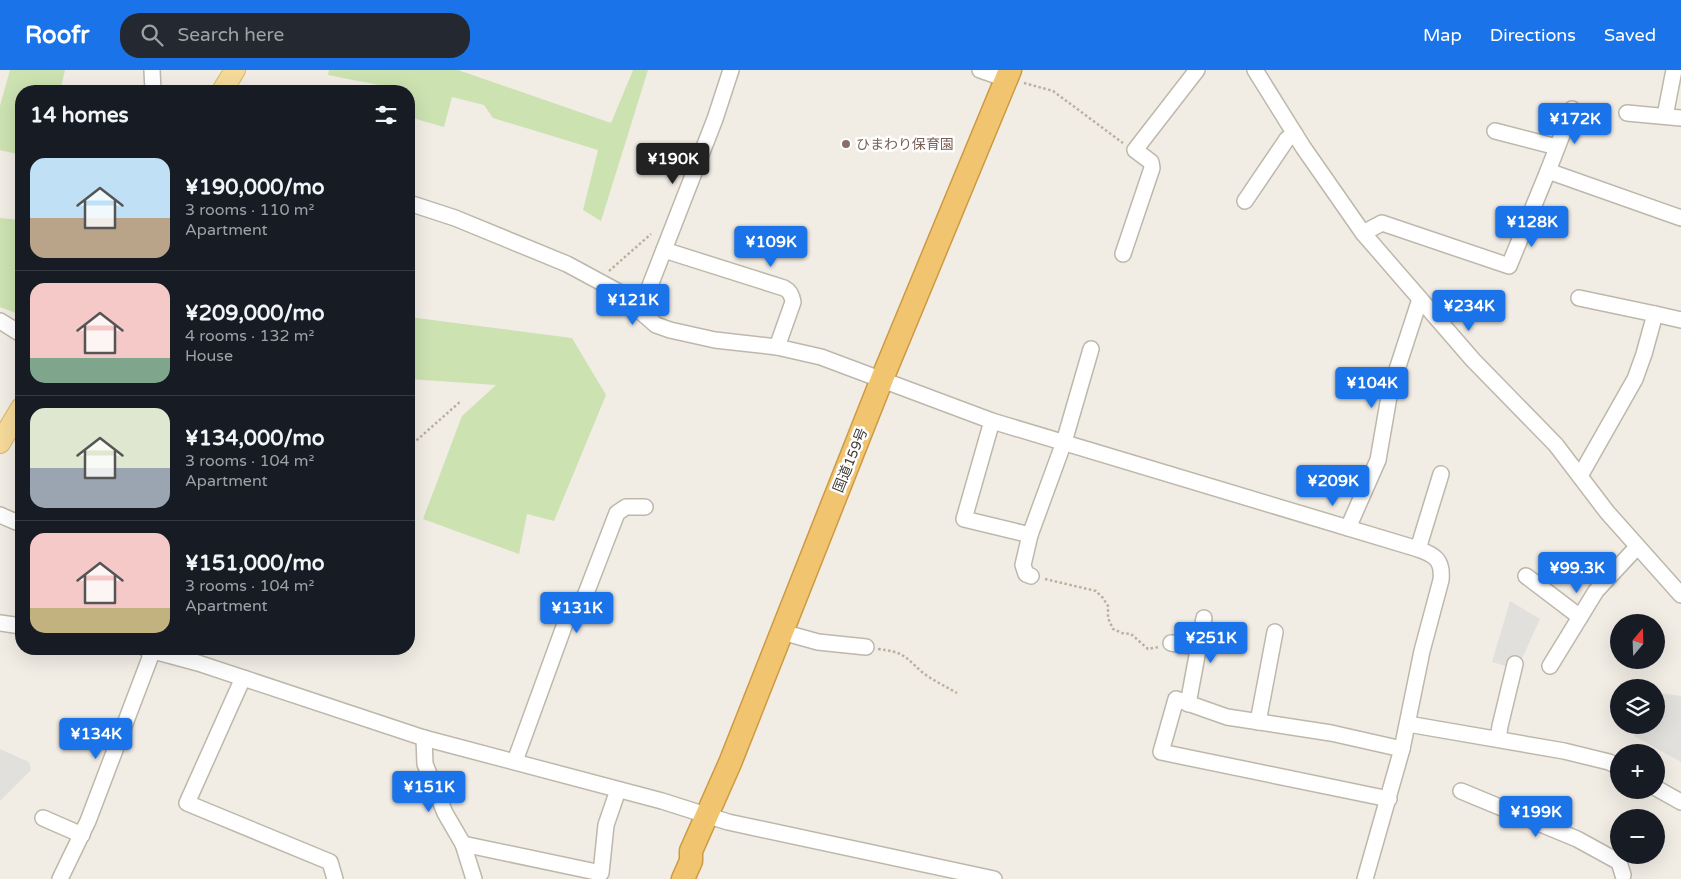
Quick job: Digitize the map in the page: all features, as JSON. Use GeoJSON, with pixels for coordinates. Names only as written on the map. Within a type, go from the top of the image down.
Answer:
{"type":"FeatureCollection","features":[{"type":"Feature","properties":{"kind":"highway","name":"国道159号"},"geometry":{"type":"LineString","coordinates":[[683,879],[691,861],[692,851],[730,764],[882,379],[1010,77]]}},
{"type":"Feature","properties":{"kind":"highway","name":"国道159号"},"geometry":{"type":"LineString","coordinates":[[674,879],[684,857],[692,851]]}},
{"type":"Feature","properties":{"kind":"main road"},"geometry":{"type":"LineString","coordinates":[[226,85],[236,70]]}},
{"type":"Feature","properties":{"kind":"main road"},"geometry":{"type":"LineString","coordinates":[[0,443],[15,418]]}},
{"type":"Feature","properties":{"kind":"street"},"geometry":{"type":"LineString","coordinates":[[152,70],[153,85]]}},
{"type":"Feature","properties":{"kind":"street"},"geometry":{"type":"LineString","coordinates":[[639,311],[715,119],[731,70]]}},
{"type":"Feature","properties":{"kind":"street"},"geometry":{"type":"LineString","coordinates":[[980,70],[1010,77]]}},
{"type":"Feature","properties":{"kind":"street"},"geometry":{"type":"LineString","coordinates":[[1123,254],[1152,168],[1151,162],[1135,150],[1198,70]]}},
{"type":"Feature","properties":{"kind":"street"},"geometry":{"type":"LineString","coordinates":[[1254,70],[1295,134],[1363,232],[1500,390],[1556,445],[1607,512],[1681,595]]}},
{"type":"Feature","properties":{"kind":"street"},"geometry":{"type":"LineString","coordinates":[[1665,116],[1674,70]]}},
{"type":"Feature","properties":{"kind":"street"},"geometry":{"type":"LineString","coordinates":[[1363,232],[1382,223],[1509,266],[1572,109]]}},
{"type":"Feature","properties":{"kind":"street"},"geometry":{"type":"LineString","coordinates":[[1627,113],[1681,118]]}},
{"type":"Feature","properties":{"kind":"street"},"geometry":{"type":"LineString","coordinates":[[1496,131],[1558,147]]}},
{"type":"Feature","properties":{"kind":"street"},"geometry":{"type":"LineString","coordinates":[[1245,201],[1287,139],[1295,134]]}},
{"type":"Feature","properties":{"kind":"street"},"geometry":{"type":"LineString","coordinates":[[1548,171],[1681,218]]}},
{"type":"Feature","properties":{"kind":"street"},"geometry":{"type":"LineString","coordinates":[[415,205],[454,218],[567,264],[617,291],[656,325],[685,334],[746,345],[777,347],[820,357],[992,421],[1418,549],[1434,556],[1440,562],[1442,580],[1422,651],[1402,749],[1365,879]]}},
{"type":"Feature","properties":{"kind":"street"},"geometry":{"type":"LineString","coordinates":[[664,250],[789,291],[793,302],[777,347]]}},
{"type":"Feature","properties":{"kind":"street"},"geometry":{"type":"LineString","coordinates":[[1579,298],[1681,320]]}},
{"type":"Feature","properties":{"kind":"street"},"geometry":{"type":"LineString","coordinates":[[1348,528],[1378,460],[1390,391],[1420,299]]}},
{"type":"Feature","properties":{"kind":"street"},"geometry":{"type":"LineString","coordinates":[[1580,476],[1635,379],[1644,354],[1654,314]]}},
{"type":"Feature","properties":{"kind":"street"},"geometry":{"type":"LineString","coordinates":[[0,321],[15,330]]}},
{"type":"Feature","properties":{"kind":"street"},"geometry":{"type":"LineString","coordinates":[[1031,576],[1026,574],[1023,565],[1030,535],[1064,442],[1091,349]]}},
{"type":"Feature","properties":{"kind":"street"},"geometry":{"type":"LineString","coordinates":[[992,421],[964,519],[1030,535]]}},
{"type":"Feature","properties":{"kind":"street"},"geometry":{"type":"LineString","coordinates":[[1418,549],[1441,474]]}},
{"type":"Feature","properties":{"kind":"street"},"geometry":{"type":"LineString","coordinates":[[515,761],[570,610],[585,596],[617,514],[626,507],[645,507]]}},
{"type":"Feature","properties":{"kind":"street"},"geometry":{"type":"LineString","coordinates":[[0,515],[15,522]]}},
{"type":"Feature","properties":{"kind":"street"},"geometry":{"type":"LineString","coordinates":[[1550,666],[1596,590],[1637,547]]}},
{"type":"Feature","properties":{"kind":"street"},"geometry":{"type":"LineString","coordinates":[[1526,576],[1580,617]]}},
{"type":"Feature","properties":{"kind":"street"},"geometry":{"type":"LineString","coordinates":[[1188,704],[1204,618]]}},
{"type":"Feature","properties":{"kind":"street"},"geometry":{"type":"LineString","coordinates":[[0,623],[15,625]]}},
{"type":"Feature","properties":{"kind":"street"},"geometry":{"type":"LineString","coordinates":[[782,632],[818,642],[866,647]]}},
{"type":"Feature","properties":{"kind":"street"},"geometry":{"type":"LineString","coordinates":[[1258,722],[1275,632]]}},
{"type":"Feature","properties":{"kind":"street"},"geometry":{"type":"LineString","coordinates":[[1171,642],[1198,647]]}},
{"type":"Feature","properties":{"kind":"street"},"geometry":{"type":"LineString","coordinates":[[60,879],[82,835],[148,655]]}},
{"type":"Feature","properties":{"kind":"street"},"geometry":{"type":"LineString","coordinates":[[196,655],[243,678],[424,738],[662,801],[728,822],[994,879]]}},
{"type":"Feature","properties":{"kind":"street"},"geometry":{"type":"LineString","coordinates":[[1498,739],[1515,664]]}},
{"type":"Feature","properties":{"kind":"street"},"geometry":{"type":"LineString","coordinates":[[243,678],[187,803],[330,862],[335,879]]}},
{"type":"Feature","properties":{"kind":"street"},"geometry":{"type":"LineString","coordinates":[[1389,799],[1161,752],[1176,699],[1226,717],[1331,733],[1402,749]]}},
{"type":"Feature","properties":{"kind":"street"},"geometry":{"type":"LineString","coordinates":[[1408,724],[1564,751],[1610,762]]}},
{"type":"Feature","properties":{"kind":"street"},"geometry":{"type":"LineString","coordinates":[[424,738],[425,764],[446,813],[463,844],[474,879]]}},
{"type":"Feature","properties":{"kind":"street"},"geometry":{"type":"LineString","coordinates":[[463,844],[601,873],[606,825],[618,790]]}},
{"type":"Feature","properties":{"kind":"street"},"geometry":{"type":"LineString","coordinates":[[1461,791],[1577,839],[1619,862],[1625,878]]}},
{"type":"Feature","properties":{"kind":"street"},"geometry":{"type":"LineString","coordinates":[[1665,793],[1681,802]]}},
{"type":"Feature","properties":{"kind":"street"},"geometry":{"type":"LineString","coordinates":[[43,818],[82,835]]}},
{"type":"Feature","properties":{"kind":"path"},"geometry":{"type":"LineString","coordinates":[[1010,77],[1053,91],[1135,150]]}},
{"type":"Feature","properties":{"kind":"path"},"geometry":{"type":"LineString","coordinates":[[598,280],[651,234]]}},
{"type":"Feature","properties":{"kind":"path"},"geometry":{"type":"LineString","coordinates":[[415,442],[461,401]]}},
{"type":"Feature","properties":{"kind":"path"},"geometry":{"type":"LineString","coordinates":[[1031,576],[1096,591],[1108,606],[1108,618],[1113,629],[1131,634],[1148,649],[1158,648],[1162,644],[1171,642]]}},
{"type":"Feature","properties":{"kind":"path"},"geometry":{"type":"LineString","coordinates":[[866,647],[904,654],[922,672],[957,693]]}},
{"type":"Feature","properties":{"kind":"green space"},"geometry":{"type":"Polygon","coordinates":[[[10,70],[65,70],[61,85],[15,85],[15,154],[0,150],[0,106],[10,70]]]}},
{"type":"Feature","properties":{"kind":"green space"},"geometry":{"type":"Polygon","coordinates":[[[329,70],[458,70],[611,123],[633,70],[648,70],[601,221],[583,210],[598,150],[493,118],[484,105],[452,97],[444,127],[415,119],[415,85],[379,85],[328,75],[329,70]]]}},
{"type":"Feature","properties":{"kind":"green space"},"geometry":{"type":"Polygon","coordinates":[[[0,218],[15,219],[15,313],[0,307],[0,218]]]}},
{"type":"Feature","properties":{"kind":"green space"},"geometry":{"type":"Polygon","coordinates":[[[415,318],[572,338],[606,395],[554,521],[527,514],[519,554],[423,519],[462,416],[496,385],[415,379],[415,318]]]}},
{"type":"Feature","properties":{"kind":"shaded area"},"geometry":{"type":"Polygon","coordinates":[[[1510,601],[1540,619],[1521,661],[1509,667],[1492,662],[1510,601]]]}},
{"type":"Feature","properties":{"kind":"shaded area"},"geometry":{"type":"Polygon","coordinates":[[[1665,694],[1681,696],[1681,762],[1665,753],[1665,744],[1648,744],[1634,736],[1635,734],[1665,734],[1665,694]]]}},
{"type":"Feature","properties":{"kind":"shaded area"},"geometry":{"type":"Polygon","coordinates":[[[0,749],[29,762],[31,770],[0,801],[0,749]]]}},
{"type":"Feature","properties":{"kind":"place","name":"ひまわり保育園"},"geometry":{"type":"Point","coordinates":[846,144]}}]}
